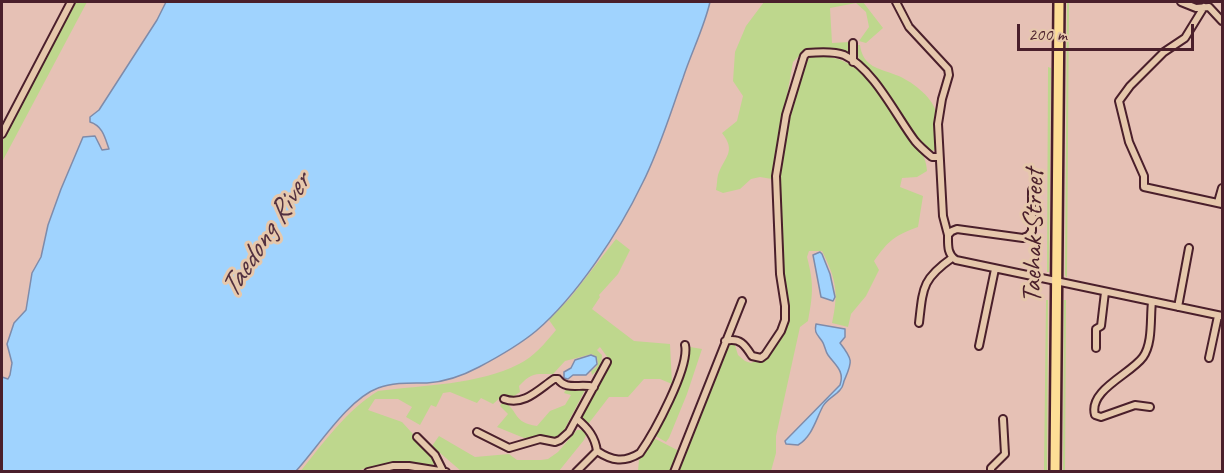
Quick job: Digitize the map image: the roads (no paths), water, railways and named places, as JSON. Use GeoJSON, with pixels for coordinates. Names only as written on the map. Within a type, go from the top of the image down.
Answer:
{"type":"FeatureCollection","features":[{"type":"Feature","properties":{"kind":"main road","name":"Taehak Street"},"geometry":{"type":"LineString","coordinates":[[1055,471],[1059,2]]}},
{"type":"Feature","properties":{"kind":"street"},"geometry":{"type":"LineString","coordinates":[[2,134],[71,2]]}},
{"type":"Feature","properties":{"kind":"street"},"geometry":{"type":"LineString","coordinates":[[896,2],[909,27],[948,69],[949,75],[938,124],[943,216],[948,236],[949,254],[952,258],[1220,316],[1209,358]]}},
{"type":"Feature","properties":{"kind":"street"},"geometry":{"type":"LineString","coordinates":[[1181,2],[1190,7],[1207,5],[1220,13],[1222,21]]}},
{"type":"Feature","properties":{"kind":"street"},"geometry":{"type":"LineString","coordinates":[[1207,5],[1185,38],[1164,52],[1130,86],[1119,101],[1129,142],[1144,176],[1144,187],[1220,203],[1222,188]]}},
{"type":"Feature","properties":{"kind":"street"},"geometry":{"type":"LineString","coordinates":[[853,44],[855,52],[853,62]]}},
{"type":"Feature","properties":{"kind":"street"},"geometry":{"type":"LineString","coordinates":[[725,341],[739,340],[752,356],[761,358],[781,332],[785,320],[780,274],[776,176],[786,115],[801,65],[807,54],[825,52],[844,55],[853,62],[891,102],[916,143],[932,157],[939,157]]}},
{"type":"Feature","properties":{"kind":"street"},"geometry":{"type":"LineString","coordinates":[[948,236],[957,229],[1023,238],[1028,236],[1032,231],[1032,190]]}},
{"type":"Feature","properties":{"kind":"street"},"geometry":{"type":"LineString","coordinates":[[1178,307],[1189,248]]}},
{"type":"Feature","properties":{"kind":"street"},"geometry":{"type":"LineString","coordinates":[[920,323],[922,293],[927,280],[932,273],[952,258]]}},
{"type":"Feature","properties":{"kind":"street"},"geometry":{"type":"LineString","coordinates":[[979,346],[995,269]]}},
{"type":"Feature","properties":{"kind":"street"},"geometry":{"type":"LineString","coordinates":[[1096,348],[1096,329],[1101,326],[1105,292]]}},
{"type":"Feature","properties":{"kind":"street"},"geometry":{"type":"LineString","coordinates":[[674,471],[742,300]]}},
{"type":"Feature","properties":{"kind":"street"},"geometry":{"type":"LineString","coordinates":[[1150,407],[1140,404],[1101,417],[1095,415],[1094,406],[1101,393],[1144,355],[1148,344],[1152,302]]}},
{"type":"Feature","properties":{"kind":"street"},"geometry":{"type":"LineString","coordinates":[[577,419],[588,428],[597,451],[614,460],[621,460],[640,453],[666,406],[684,364],[685,345]]}},
{"type":"Feature","properties":{"kind":"street"},"geometry":{"type":"LineString","coordinates":[[477,432],[512,449],[540,439],[555,442],[560,440],[569,432],[577,419],[607,362]]}},
{"type":"Feature","properties":{"kind":"street"},"geometry":{"type":"LineString","coordinates":[[504,399],[516,402],[524,400],[558,379],[562,385],[567,387],[585,385],[594,387]]}},
{"type":"Feature","properties":{"kind":"street"},"geometry":{"type":"LineString","coordinates":[[991,471],[991,468],[1005,454],[1003,419]]}},
{"type":"Feature","properties":{"kind":"street"},"geometry":{"type":"LineString","coordinates":[[417,437],[435,455],[444,470]]}},
{"type":"Feature","properties":{"kind":"street"},"geometry":{"type":"LineString","coordinates":[[576,471],[597,451]]}},
{"type":"Feature","properties":{"kind":"street"},"geometry":{"type":"LineString","coordinates":[[368,471],[393,466],[444,470]]}},
{"type":"Feature","properties":{"kind":"water","name":"Taedong River"},"geometry":{"type":"Polygon","coordinates":[[[166,2],[710,2],[654,159],[633,203],[596,262],[567,300],[536,331],[516,346],[454,378],[427,383],[390,385],[367,394],[345,413],[296,471],[2,471],[2,377],[8,379],[12,363],[7,344],[14,323],[26,310],[32,273],[41,257],[48,225],[83,137],[95,136],[102,150],[109,149],[103,133],[98,126],[90,122],[90,117],[99,110],[157,20],[166,2]]]}},
{"type":"Feature","properties":{"kind":"water"},"geometry":{"type":"Polygon","coordinates":[[[820,252],[830,274],[835,297],[833,301],[821,297],[813,255],[820,252]]]}},
{"type":"Feature","properties":{"kind":"water"},"geometry":{"type":"Polygon","coordinates":[[[816,324],[845,329],[845,337],[840,343],[850,358],[850,365],[842,388],[825,404],[803,442],[798,445],[786,444],[785,441],[840,385],[840,372],[816,333],[816,324]]]}},
{"type":"Feature","properties":{"kind":"water"},"geometry":{"type":"Polygon","coordinates":[[[591,355],[596,357],[597,364],[586,375],[564,378],[564,372],[571,368],[575,360],[591,355]]]}}]}
